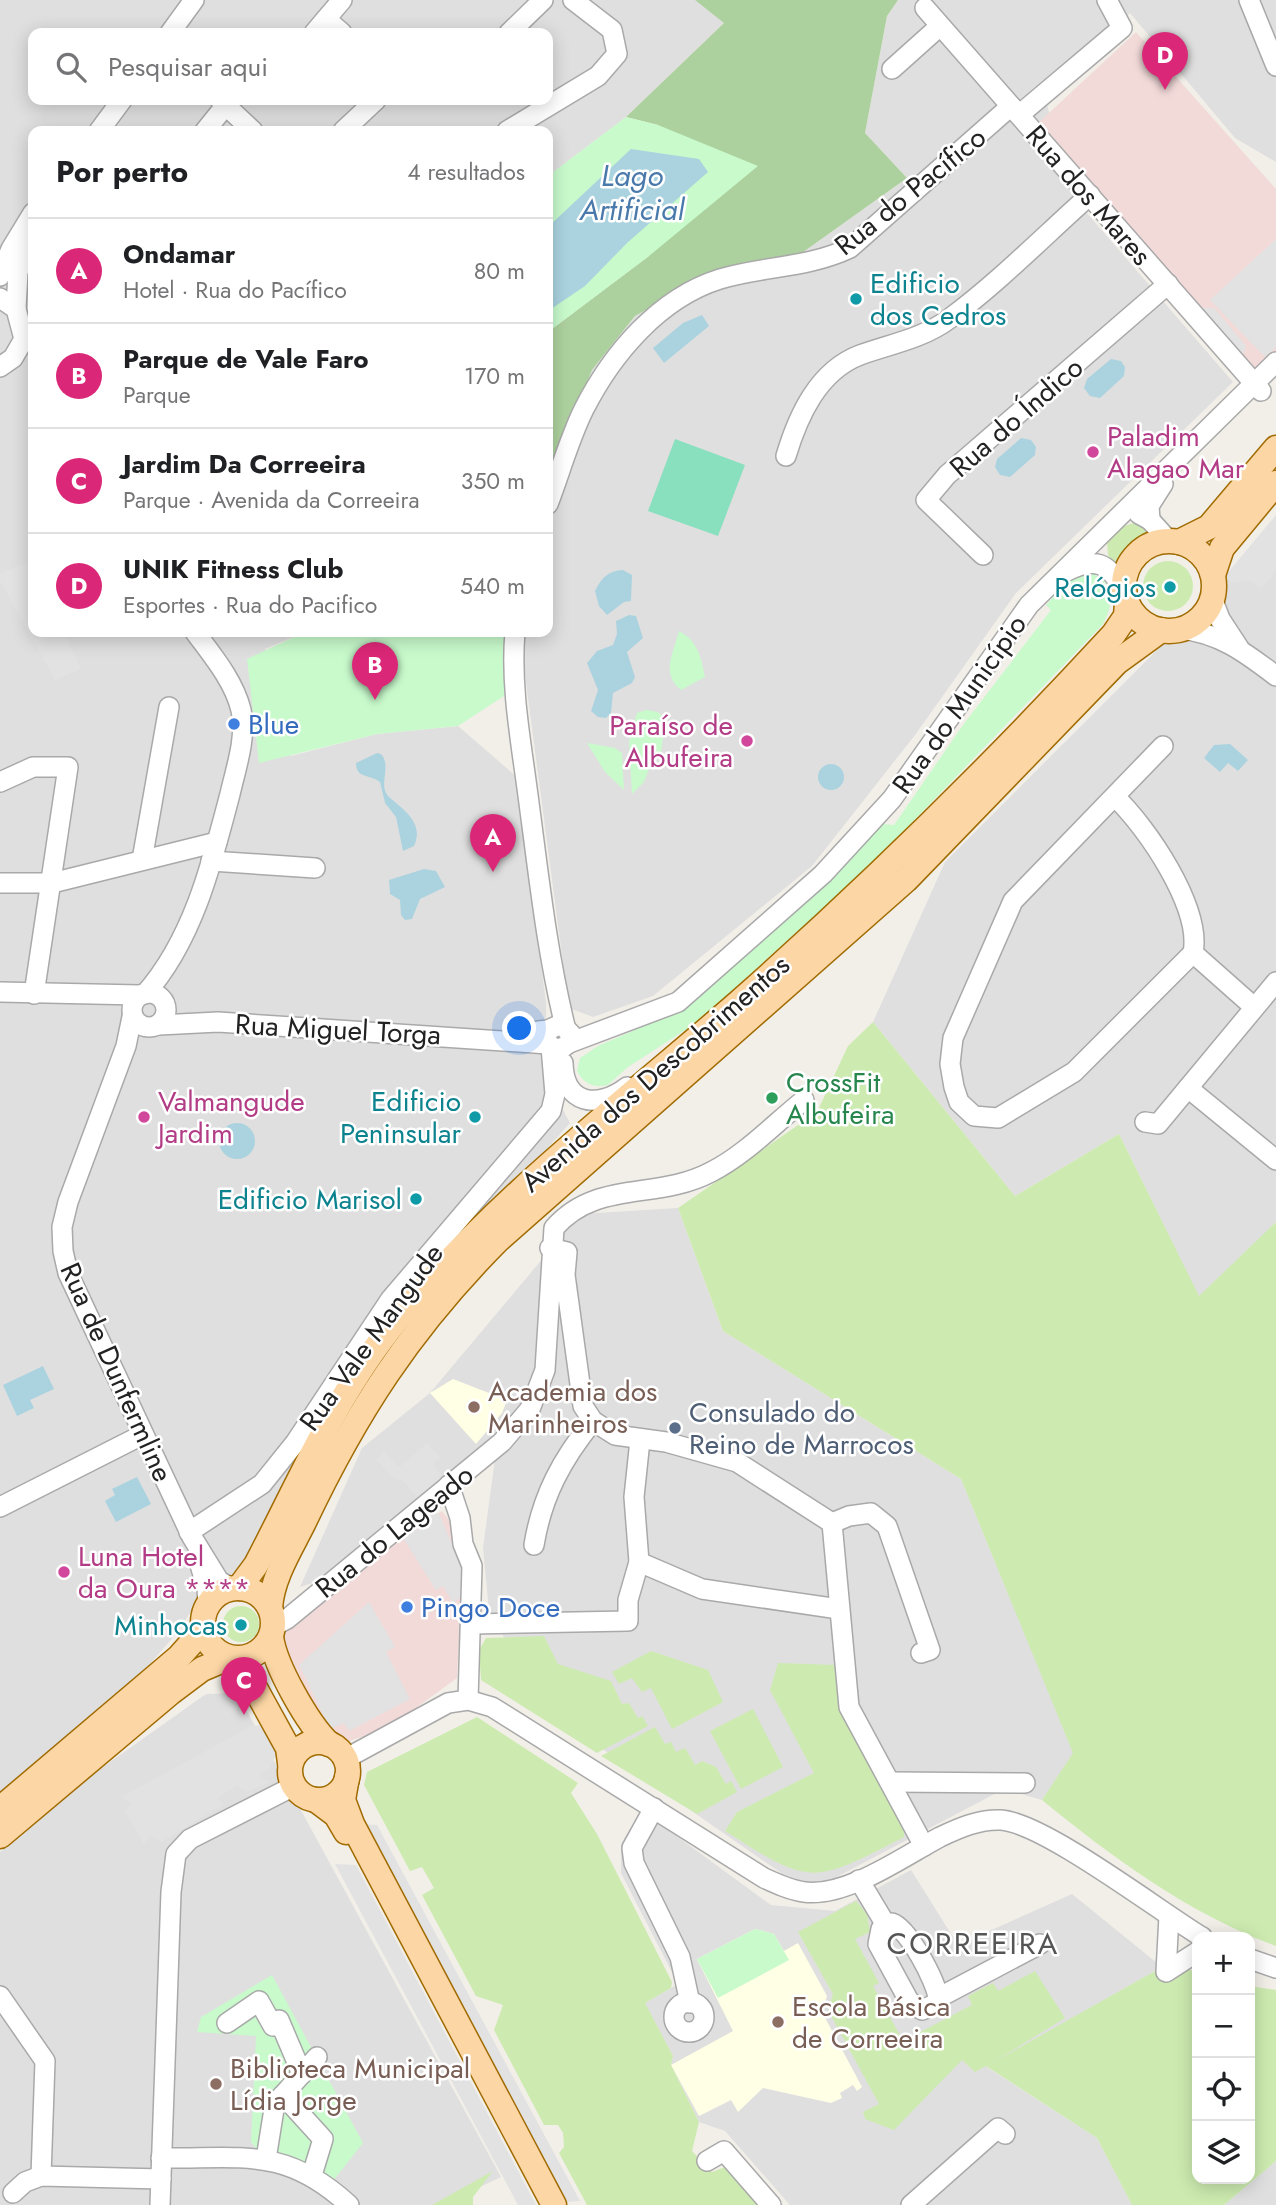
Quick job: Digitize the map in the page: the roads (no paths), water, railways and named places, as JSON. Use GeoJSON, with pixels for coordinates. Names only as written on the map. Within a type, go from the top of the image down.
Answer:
{"type":"FeatureCollection","features":[{"type":"Feature","properties":{"kind":"main road"},"geometry":{"type":"LineString","coordinates":[[1276,448],[1209,527],[1174,542],[1147,547],[1134,558],[1126,574],[1126,597],[1141,621],[1170,629],[1190,625],[1204,614],[1222,548],[1276,483]]}},
{"type":"Feature","properties":{"kind":"main road"},"geometry":{"type":"LineString","coordinates":[[1174,542],[1197,550],[1212,587]]}},
{"type":"Feature","properties":{"kind":"main road","name":"Avenida dos Descobrimentos"},"geometry":{"type":"LineString","coordinates":[[235,1588],[256,1565],[349,1387],[394,1322],[499,1209],[740,1000],[955,801],[1113,635],[1126,615],[1126,597]]}},
{"type":"Feature","properties":{"kind":"main road","name":"Avenida dos Descobrimentos"},"geometry":{"type":"LineString","coordinates":[[272,1624],[275,1581],[330,1468],[383,1377],[450,1288],[497,1241],[906,880],[1117,662],[1170,629]]}},
{"type":"Feature","properties":{"kind":"main road"},"geometry":{"type":"LineString","coordinates":[[0,1808],[172,1664],[203,1630],[208,1605],[222,1592],[235,1588],[257,1593],[272,1624],[276,1658],[318,1733],[341,1760],[343,1800],[349,1817],[554,2205]]}},
{"type":"Feature","properties":{"kind":"main road"},"geometry":{"type":"LineString","coordinates":[[0,1836],[202,1669],[258,1653],[272,1624]]}},
{"type":"Feature","properties":{"kind":"main road"},"geometry":{"type":"LineString","coordinates":[[203,1630],[212,1647],[234,1659],[288,1748],[292,1775],[304,1796],[316,1800],[336,1815],[544,2205]]}},
{"type":"Feature","properties":{"kind":"main road"},"geometry":{"type":"LineString","coordinates":[[292,1775],[303,1746],[312,1743],[341,1760]]}},
{"type":"Feature","properties":{"kind":"main road"},"geometry":{"type":"LineString","coordinates":[[316,1800],[335,1795],[341,1760]]}},
{"type":"Feature","properties":{"kind":"street"},"geometry":{"type":"LineString","coordinates":[[174,28],[194,0]]}},
{"type":"Feature","properties":{"kind":"street"},"geometry":{"type":"LineString","coordinates":[[320,26],[342,0]]}},
{"type":"Feature","properties":{"kind":"street"},"geometry":{"type":"LineString","coordinates":[[514,28],[543,0]]}},
{"type":"Feature","properties":{"kind":"street"},"geometry":{"type":"LineString","coordinates":[[553,103],[598,76],[617,54],[612,30],[573,0]]}},
{"type":"Feature","properties":{"kind":"street","name":"Rua do Pacífico"},"geometry":{"type":"LineString","coordinates":[[553,491],[584,409],[642,326],[681,298],[719,279],[825,260],[850,248],[1015,111],[1122,28],[1107,0]]}},
{"type":"Feature","properties":{"kind":"street"},"geometry":{"type":"LineString","coordinates":[[1249,0],[1276,66]]}},
{"type":"Feature","properties":{"kind":"street","name":"Rua dos Mares"},"geometry":{"type":"LineString","coordinates":[[925,8],[1257,386]]}},
{"type":"Feature","properties":{"kind":"street"},"geometry":{"type":"LineString","coordinates":[[892,69],[940,26]]}},
{"type":"Feature","properties":{"kind":"street"},"geometry":{"type":"LineString","coordinates":[[103,126],[118,105]]}},
{"type":"Feature","properties":{"kind":"street"},"geometry":{"type":"LineString","coordinates":[[208,126],[222,105]]}},
{"type":"Feature","properties":{"kind":"street"},"geometry":{"type":"LineString","coordinates":[[225,105],[248,126]]}},
{"type":"Feature","properties":{"kind":"street"},"geometry":{"type":"LineString","coordinates":[[348,126],[371,105]]}},
{"type":"Feature","properties":{"kind":"street"},"geometry":{"type":"LineString","coordinates":[[515,126],[550,105]]}},
{"type":"Feature","properties":{"kind":"street"},"geometry":{"type":"LineString","coordinates":[[786,456],[806,404],[828,376],[858,356],[903,344],[947,320],[1090,195]]}},
{"type":"Feature","properties":{"kind":"street"},"geometry":{"type":"LineString","coordinates":[[0,276],[11,249],[28,221]]}},
{"type":"Feature","properties":{"kind":"street"},"geometry":{"type":"LineString","coordinates":[[0,229],[11,249]]}},
{"type":"Feature","properties":{"kind":"street"},"geometry":{"type":"LineString","coordinates":[[7,363],[24,340],[18,318],[18,272],[28,247]]}},
{"type":"Feature","properties":{"kind":"street","name":"Rua do Índico"},"geometry":{"type":"LineString","coordinates":[[983,555],[926,500],[947,475],[1168,284]]}},
{"type":"Feature","properties":{"kind":"street"},"geometry":{"type":"LineString","coordinates":[[7,363],[28,355]]}},
{"type":"Feature","properties":{"kind":"street","name":"Rua do Município"},"geometry":{"type":"LineString","coordinates":[[1150,520],[1149,506],[1157,490],[1257,386],[1276,362]]}},
{"type":"Feature","properties":{"kind":"street","name":"Rua do Município"},"geometry":{"type":"LineString","coordinates":[[558,1037],[625,1023],[678,1002],[823,874],[892,799],[1029,605],[1101,532],[1257,386],[1276,377]]}},
{"type":"Feature","properties":{"kind":"street"},"geometry":{"type":"LineString","coordinates":[[1118,516],[1131,513],[1150,520],[1174,542]]}},
{"type":"Feature","properties":{"kind":"street"},"geometry":{"type":"LineString","coordinates":[[1101,532],[1098,552],[1104,565],[1116,576],[1126,597]]}},
{"type":"Feature","properties":{"kind":"street"},"geometry":{"type":"LineString","coordinates":[[1059,573],[1091,562],[1104,565]]}},
{"type":"Feature","properties":{"kind":"street"},"geometry":{"type":"LineString","coordinates":[[1212,587],[1220,619],[1239,649]]}},
{"type":"Feature","properties":{"kind":"street"},"geometry":{"type":"LineString","coordinates":[[1170,629],[1202,631],[1239,649],[1276,676]]}},
{"type":"Feature","properties":{"kind":"street","name":"Rua de Dunfermline"},"geometry":{"type":"LineString","coordinates":[[198,637],[232,688],[241,711],[242,737],[202,891],[126,1046],[68,1202],[62,1227],[63,1251],[68,1273],[142,1435],[190,1535],[219,1581],[235,1588]]}},
{"type":"Feature","properties":{"kind":"street"},"geometry":{"type":"LineString","coordinates":[[515,637],[517,702],[566,1086],[574,1095],[594,1101],[614,1097],[640,1076],[672,1060]]}},
{"type":"Feature","properties":{"kind":"street"},"geometry":{"type":"LineString","coordinates":[[142,860],[169,707]]}},
{"type":"Feature","properties":{"kind":"street"},"geometry":{"type":"LineString","coordinates":[[1115,797],[1152,838],[1173,877],[1193,925],[1196,939],[1193,953],[1083,1064],[1055,1087],[998,1118],[974,1116],[959,1102],[950,1064],[953,1038],[999,927],[1013,901],[1163,746]]}},
{"type":"Feature","properties":{"kind":"street"},"geometry":{"type":"LineString","coordinates":[[0,782],[33,767],[68,766],[34,994]]}},
{"type":"Feature","properties":{"kind":"street"},"geometry":{"type":"LineString","coordinates":[[0,883],[52,883],[142,860],[214,852],[314,868]]}},
{"type":"Feature","properties":{"kind":"street"},"geometry":{"type":"LineString","coordinates":[[1193,953],[1254,1007]]}},
{"type":"Feature","properties":{"kind":"street"},"geometry":{"type":"LineString","coordinates":[[1145,1122],[1158,1124],[1254,1007],[1274,987]]}},
{"type":"Feature","properties":{"kind":"street","name":"Rua Miguel Torga"},"geometry":{"type":"LineString","coordinates":[[0,992],[146,1004],[209,1022]]}},
{"type":"Feature","properties":{"kind":"street"},"geometry":{"type":"LineString","coordinates":[[146,1004],[154,1026]]}},
{"type":"Feature","properties":{"kind":"street"},"geometry":{"type":"LineString","coordinates":[[126,1046],[167,1015],[146,1004]]}},
{"type":"Feature","properties":{"kind":"street","name":"Rua Miguel Torga"},"geometry":{"type":"LineString","coordinates":[[154,1026],[209,1022],[466,1036],[558,1037]]}},
{"type":"Feature","properties":{"kind":"street","name":"Rua Vale Mangude"},"geometry":{"type":"LineString","coordinates":[[190,1535],[262,1484],[295,1443],[390,1300],[551,1111],[555,1094],[558,1037]]}},
{"type":"Feature","properties":{"kind":"street"},"geometry":{"type":"LineString","coordinates":[[1188,1088],[1276,1160]]}},
{"type":"Feature","properties":{"kind":"street","name":"Rua do Lageado"},"geometry":{"type":"LineString","coordinates":[[272,1624],[287,1619],[502,1442],[530,1409],[545,1370],[550,1248],[554,1228],[568,1212],[598,1196],[668,1187],[711,1172],[804,1100]]}},
{"type":"Feature","properties":{"kind":"street"},"geometry":{"type":"LineString","coordinates":[[550,1248],[567,1252],[565,1275],[583,1406],[593,1421],[615,1435],[701,1450],[737,1462],[832,1523]]}},
{"type":"Feature","properties":{"kind":"street"},"geometry":{"type":"LineString","coordinates":[[534,1545],[548,1488],[573,1444],[593,1421]]}},
{"type":"Feature","properties":{"kind":"street"},"geometry":{"type":"LineString","coordinates":[[0,1507],[142,1435]]}},
{"type":"Feature","properties":{"kind":"street"},"geometry":{"type":"LineString","coordinates":[[472,1624],[628,1621],[628,1600],[639,1562],[634,1497],[640,1440]]}},
{"type":"Feature","properties":{"kind":"street"},"geometry":{"type":"LineString","coordinates":[[443,1491],[472,1566],[468,1700]]}},
{"type":"Feature","properties":{"kind":"street"},"geometry":{"type":"LineString","coordinates":[[832,1523],[849,1516],[871,1513],[887,1526],[930,1650],[921,1653]]}},
{"type":"Feature","properties":{"kind":"street"},"geometry":{"type":"LineString","coordinates":[[832,1523],[849,1707],[924,1846]]}},
{"type":"Feature","properties":{"kind":"street","name":"Rua de Dunfermline"},"geometry":{"type":"LineString","coordinates":[[190,1535],[207,1588],[208,1605]]}},
{"type":"Feature","properties":{"kind":"street"},"geometry":{"type":"LineString","coordinates":[[639,1562],[702,1589],[839,1609]]}},
{"type":"Feature","properties":{"kind":"street"},"geometry":{"type":"LineString","coordinates":[[341,1760],[448,1703],[468,1700],[492,1707],[764,1878],[785,1887],[806,1892],[826,1892],[859,1880],[966,1824],[1002,1820],[1038,1831],[1194,1932]]}},
{"type":"Feature","properties":{"kind":"street"},"geometry":{"type":"LineString","coordinates":[[160,2205],[171,1892],[176,1854],[190,1839],[292,1775]]}},
{"type":"Feature","properties":{"kind":"street"},"geometry":{"type":"LineString","coordinates":[[891,1782],[1025,1783]]}},
{"type":"Feature","properties":{"kind":"street"},"geometry":{"type":"LineString","coordinates":[[654,1808],[632,1847],[634,1863],[680,1957],[690,2003]]}},
{"type":"Feature","properties":{"kind":"street"},"geometry":{"type":"LineString","coordinates":[[859,1880],[886,1925]]}},
{"type":"Feature","properties":{"kind":"street"},"geometry":{"type":"LineString","coordinates":[[1169,1916],[1166,1972],[1192,1955]]}},
{"type":"Feature","properties":{"kind":"street"},"geometry":{"type":"LineString","coordinates":[[938,1998],[935,1985],[905,1930],[892,1923],[886,1925],[881,1929],[877,1944],[909,2001],[922,2010],[935,2004],[938,1998],[1040,1944]]}},
{"type":"Feature","properties":{"kind":"street"},"geometry":{"type":"LineString","coordinates":[[1255,1961],[1276,1968]]}},
{"type":"Feature","properties":{"kind":"street"},"geometry":{"type":"LineString","coordinates":[[0,1996],[45,2061],[41,2176]]}},
{"type":"Feature","properties":{"kind":"street"},"geometry":{"type":"LineString","coordinates":[[227,2023],[259,2001],[272,2026],[279,2020],[302,2074]]}},
{"type":"Feature","properties":{"kind":"street"},"geometry":{"type":"LineString","coordinates":[[266,2159],[275,2103],[317,2057]]}},
{"type":"Feature","properties":{"kind":"street"},"geometry":{"type":"LineString","coordinates":[[283,2095],[323,2139],[313,2175]]}},
{"type":"Feature","properties":{"kind":"street"},"geometry":{"type":"LineString","coordinates":[[911,2205],[998,2128],[1004,2134]]}},
{"type":"Feature","properties":{"kind":"street"},"geometry":{"type":"LineString","coordinates":[[707,2161],[724,2151],[771,2205]]}},
{"type":"Feature","properties":{"kind":"street"},"geometry":{"type":"LineString","coordinates":[[162,2158],[266,2159],[313,2175],[349,2205]]}},
{"type":"Feature","properties":{"kind":"street"},"geometry":{"type":"LineString","coordinates":[[13,2193],[25,2182],[41,2176],[161,2179]]}},
{"type":"Feature","properties":{"kind":"water","name":"Lago Artificial"},"geometry":{"type":"Polygon","coordinates":[[[631,149],[699,159],[708,172],[627,243],[585,286],[553,308],[553,222],[631,149]]]}},
{"type":"Feature","properties":{"kind":"water"},"geometry":{"type":"Polygon","coordinates":[[[702,315],[709,326],[664,363],[653,348],[683,323],[702,315]]]}},
{"type":"Feature","properties":{"kind":"water"},"geometry":{"type":"Polygon","coordinates":[[[1111,359],[1121,361],[1125,367],[1124,376],[1100,398],[1090,396],[1084,388],[1087,379],[1111,359]]]}},
{"type":"Feature","properties":{"kind":"water"},"geometry":{"type":"Polygon","coordinates":[[[1021,438],[1031,440],[1036,447],[1035,455],[1010,477],[1000,475],[995,467],[997,459],[1021,438]]]}},
{"type":"Feature","properties":{"kind":"water"},"geometry":{"type":"Polygon","coordinates":[[[623,570],[632,575],[631,601],[624,602],[607,615],[599,606],[595,591],[606,576],[623,570]]]}},
{"type":"Feature","properties":{"kind":"water"},"geometry":{"type":"Polygon","coordinates":[[[629,615],[636,616],[643,638],[627,652],[635,677],[632,683],[613,693],[611,713],[606,718],[598,717],[591,711],[598,690],[587,663],[597,651],[613,645],[617,634],[616,621],[629,615]]]}},
{"type":"Feature","properties":{"kind":"water"},"geometry":{"type":"Polygon","coordinates":[[[1230,744],[1248,760],[1238,771],[1228,763],[1220,772],[1204,758],[1214,745],[1230,744]]]}},
{"type":"Feature","properties":{"kind":"water"},"geometry":{"type":"Polygon","coordinates":[[[377,753],[384,759],[385,792],[405,811],[417,830],[414,846],[403,851],[396,817],[385,803],[380,782],[358,772],[356,763],[377,753]]]}},
{"type":"Feature","properties":{"kind":"water"},"geometry":{"type":"Polygon","coordinates":[[[831,764],[840,768],[844,777],[840,786],[831,790],[822,786],[818,777],[822,768],[831,764]]]}},
{"type":"Feature","properties":{"kind":"water"},"geometry":{"type":"Polygon","coordinates":[[[424,869],[436,871],[445,887],[420,899],[412,919],[405,920],[401,915],[400,900],[390,894],[389,880],[424,869]]]}},
{"type":"Feature","properties":{"kind":"water"},"geometry":{"type":"Polygon","coordinates":[[[237,1123],[250,1128],[255,1141],[250,1154],[237,1159],[224,1154],[219,1141],[224,1128],[237,1123]]]}},
{"type":"Feature","properties":{"kind":"water"},"geometry":{"type":"Polygon","coordinates":[[[43,1366],[54,1389],[30,1400],[34,1408],[17,1416],[3,1385],[43,1366]]]}},
{"type":"Feature","properties":{"kind":"water"},"geometry":{"type":"Polygon","coordinates":[[[137,1477],[151,1504],[116,1522],[105,1501],[115,1495],[112,1489],[137,1477]]]}},
{"type":"Feature","properties":{"kind":"place","name":"UNIK Fitness Club"},"geometry":{"type":"Point","coordinates":[1165,90]}},
{"type":"Feature","properties":{"kind":"place","name":"Edificio dos Cedros"},"geometry":{"type":"Point","coordinates":[856,299]}},
{"type":"Feature","properties":{"kind":"place","name":"Paladim Alagao Mar"},"geometry":{"type":"Point","coordinates":[1093,452]}},
{"type":"Feature","properties":{"kind":"place","name":"Relógios"},"geometry":{"type":"Point","coordinates":[1170,587]}},
{"type":"Feature","properties":{"kind":"place","name":"Parque de Vale Faro"},"geometry":{"type":"Point","coordinates":[375,700]}},
{"type":"Feature","properties":{"kind":"place","name":"Blue"},"geometry":{"type":"Point","coordinates":[234,724]}},
{"type":"Feature","properties":{"kind":"place","name":"Paraíso de Albufeira"},"geometry":{"type":"Point","coordinates":[747,741]}},
{"type":"Feature","properties":{"kind":"place","name":"Ondamar"},"geometry":{"type":"Point","coordinates":[493,872]}},
{"type":"Feature","properties":{"kind":"place","name":"CrossFit Albufeira"},"geometry":{"type":"Point","coordinates":[772,1098]}},
{"type":"Feature","properties":{"kind":"place","name":"Valmangude Jardim"},"geometry":{"type":"Point","coordinates":[144,1117]}},
{"type":"Feature","properties":{"kind":"place","name":"Edificio Peninsular"},"geometry":{"type":"Point","coordinates":[475,1117]}},
{"type":"Feature","properties":{"kind":"place","name":"Edificio Marisol"},"geometry":{"type":"Point","coordinates":[416,1199]}},
{"type":"Feature","properties":{"kind":"place","name":"Academia dos Marinheiros"},"geometry":{"type":"Point","coordinates":[474,1407]}},
{"type":"Feature","properties":{"kind":"place","name":"Consulado do Reino de Marrocos"},"geometry":{"type":"Point","coordinates":[675,1428]}},
{"type":"Feature","properties":{"kind":"place","name":"Luna Hotel da Oura ****"},"geometry":{"type":"Point","coordinates":[64,1572]}},
{"type":"Feature","properties":{"kind":"place","name":"Pingo Doce"},"geometry":{"type":"Point","coordinates":[407,1607]}},
{"type":"Feature","properties":{"kind":"place","name":"Minhocas"},"geometry":{"type":"Point","coordinates":[241,1625]}},
{"type":"Feature","properties":{"kind":"place","name":"Jardim Da Correeira"},"geometry":{"type":"Point","coordinates":[244,1715]}},
{"type":"Feature","properties":{"kind":"place","name":"Escola Básica de Correeira"},"geometry":{"type":"Point","coordinates":[778,2022]}},
{"type":"Feature","properties":{"kind":"place","name":"Biblioteca Municipal Lídia Jorge"},"geometry":{"type":"Point","coordinates":[216,2084]}},
{"type":"Feature","properties":{"kind":"district","name":"CORREEIRA"},"geometry":{"type":"Point","coordinates":[973,1944]}}]}
